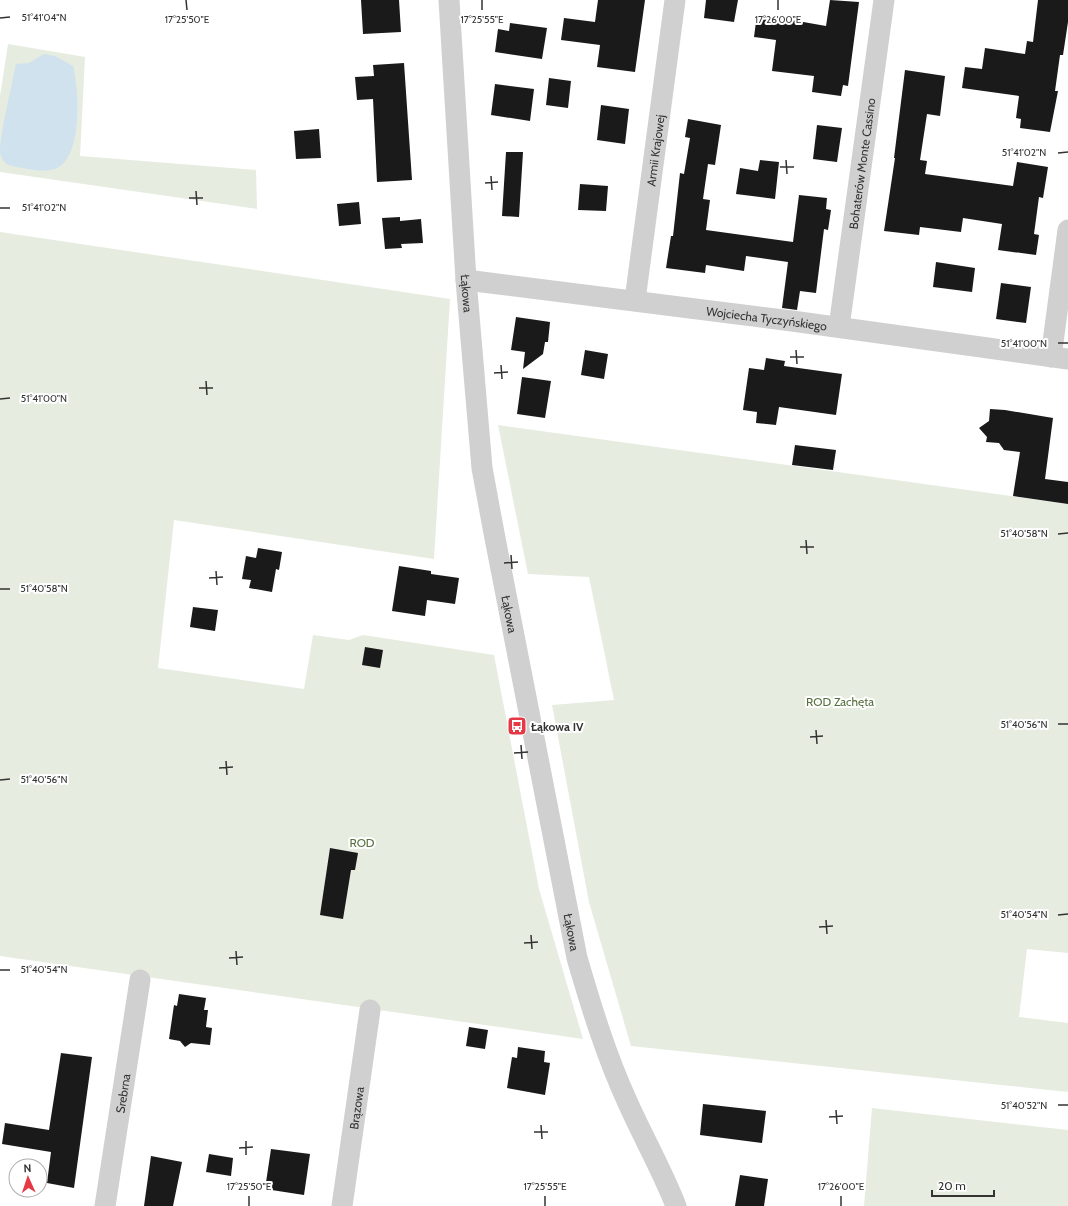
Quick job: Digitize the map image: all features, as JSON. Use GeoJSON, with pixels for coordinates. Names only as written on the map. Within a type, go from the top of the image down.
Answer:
{"type":"FeatureCollection","features":[{"type":"Feature","properties":{"kind":"street","name":"Łąkowa"},"geometry":{"type":"LineString","coordinates":[[449,0],[466,280],[482,468],[517,655],[577,958],[611,1062],[627,1102],[667,1184],[676,1206]]}},
{"type":"Feature","properties":{"kind":"street","name":"Armii Krajowej"},"geometry":{"type":"LineString","coordinates":[[635,300],[675,0]]}},
{"type":"Feature","properties":{"kind":"street","name":"Bohaterów Monte Cassino"},"geometry":{"type":"LineString","coordinates":[[840,327],[884,0]]}},
{"type":"Feature","properties":{"kind":"street"},"geometry":{"type":"LineString","coordinates":[[1059,358],[1068,230]]}},
{"type":"Feature","properties":{"kind":"street","name":"Wojciecha Tyczyńskiego"},"geometry":{"type":"LineString","coordinates":[[466,280],[635,300],[1059,358]]}},
{"type":"Feature","properties":{"kind":"street","name":"Srebrna"},"geometry":{"type":"LineString","coordinates":[[105,1206],[140,980]]}},
{"type":"Feature","properties":{"kind":"street","name":"Brązowa"},"geometry":{"type":"LineString","coordinates":[[342,1206],[370,1010]]}},
{"type":"Feature","properties":{"kind":"green space"},"geometry":{"type":"Polygon","coordinates":[[[8,44],[85,57],[80,156],[256,170],[257,209],[0,172],[0,96],[8,44]]]}},
{"type":"Feature","properties":{"kind":"green space","name":"ROD"},"geometry":{"type":"Polygon","coordinates":[[[0,232],[450,299],[434,559],[174,520],[158,668],[304,689],[313,635],[349,640],[363,635],[494,655],[539,889],[583,1039],[0,956],[0,232]]]}},
{"type":"Feature","properties":{"kind":"green space","name":"ROD Zachęta"},"geometry":{"type":"Polygon","coordinates":[[[498,425],[1068,504],[1068,953],[1027,949],[1019,1017],[1068,1023],[1068,1092],[631,1046],[589,902],[552,705],[614,700],[589,577],[528,574],[498,425]]]}},
{"type":"Feature","properties":{"kind":"green space"},"geometry":{"type":"Polygon","coordinates":[[[872,1108],[1068,1130],[1068,1206],[864,1206],[872,1108]]]}},
{"type":"Feature","properties":{"kind":"water"},"geometry":{"type":"Polygon","coordinates":[[[44,54],[55,56],[73,66],[77,90],[77,121],[75,137],[71,150],[65,161],[57,168],[52,170],[34,170],[11,166],[4,161],[0,152],[4,122],[16,64],[29,63],[44,54]]]}},
{"type":"Feature","properties":{"kind":"building"},"geometry":{"type":"Polygon","coordinates":[[[361,0],[399,0],[401,32],[363,34],[361,0]]]}},
{"type":"Feature","properties":{"kind":"building"},"geometry":{"type":"Polygon","coordinates":[[[598,0],[645,0],[635,72],[597,67],[600,45],[561,40],[564,18],[595,22],[598,0]]]}},
{"type":"Feature","properties":{"kind":"building"},"geometry":{"type":"Polygon","coordinates":[[[706,0],[738,0],[734,22],[704,18],[706,0]]]}},
{"type":"Feature","properties":{"kind":"building"},"geometry":{"type":"Polygon","coordinates":[[[830,0],[859,2],[848,86],[843,85],[841,96],[812,92],[814,76],[772,71],[776,40],[754,37],[757,14],[826,26],[830,0]]]}},
{"type":"Feature","properties":{"kind":"building"},"geometry":{"type":"Polygon","coordinates":[[[1038,0],[1068,0],[1068,22],[1063,55],[1060,55],[1055,91],[1058,91],[1050,132],[1020,128],[1021,119],[1016,118],[1019,96],[962,88],[965,67],[982,69],[985,48],[1025,54],[1027,41],[1033,42],[1038,0]]]}},
{"type":"Feature","properties":{"kind":"building"},"geometry":{"type":"Polygon","coordinates":[[[510,23],[547,28],[542,59],[495,52],[498,29],[509,31],[510,23]]]}},
{"type":"Feature","properties":{"kind":"building"},"geometry":{"type":"Polygon","coordinates":[[[404,63],[412,180],[377,182],[373,99],[357,100],[355,77],[374,76],[373,65],[404,63]]]}},
{"type":"Feature","properties":{"kind":"building"},"geometry":{"type":"Polygon","coordinates":[[[905,70],[945,76],[940,116],[927,114],[920,160],[927,161],[925,174],[1013,186],[1017,162],[1048,167],[1043,198],[1039,197],[1034,234],[1039,235],[1036,255],[998,250],[1002,224],[963,218],[961,232],[920,227],[919,235],[884,231],[895,158],[905,70]]]}},
{"type":"Feature","properties":{"kind":"building"},"geometry":{"type":"Polygon","coordinates":[[[549,78],[571,81],[568,108],[546,105],[549,78]]]}},
{"type":"Feature","properties":{"kind":"building"},"geometry":{"type":"Polygon","coordinates":[[[495,84],[534,89],[530,121],[491,115],[495,84]]]}},
{"type":"Feature","properties":{"kind":"building"},"geometry":{"type":"Polygon","coordinates":[[[601,105],[629,109],[625,144],[597,140],[601,105]]]}},
{"type":"Feature","properties":{"kind":"building"},"geometry":{"type":"Polygon","coordinates":[[[688,119],[721,125],[715,165],[708,164],[703,199],[710,200],[706,230],[793,242],[799,195],[827,198],[826,209],[831,210],[828,230],[824,229],[816,293],[800,291],[797,310],[782,308],[788,262],[746,256],[744,271],[706,265],[705,273],[666,268],[671,236],[673,236],[680,173],[684,174],[690,138],[685,137],[688,119]]]}},
{"type":"Feature","properties":{"kind":"building"},"geometry":{"type":"Polygon","coordinates":[[[817,125],[842,128],[837,162],[813,159],[817,125]]]}},
{"type":"Feature","properties":{"kind":"building"},"geometry":{"type":"Polygon","coordinates":[[[319,129],[321,158],[296,159],[294,131],[319,129]]]}},
{"type":"Feature","properties":{"kind":"building"},"geometry":{"type":"Polygon","coordinates":[[[506,152],[523,152],[519,217],[502,216],[506,152]]]}},
{"type":"Feature","properties":{"kind":"building"},"geometry":{"type":"Polygon","coordinates":[[[760,160],[779,162],[775,199],[736,194],[740,168],[758,171],[760,160]]]}},
{"type":"Feature","properties":{"kind":"building"},"geometry":{"type":"Polygon","coordinates":[[[580,184],[608,186],[606,211],[578,210],[580,184]]]}},
{"type":"Feature","properties":{"kind":"building"},"geometry":{"type":"Polygon","coordinates":[[[359,202],[361,224],[339,226],[337,204],[359,202]]]}},
{"type":"Feature","properties":{"kind":"building"},"geometry":{"type":"Polygon","coordinates":[[[400,217],[400,221],[421,219],[423,243],[401,244],[402,248],[385,249],[382,218],[400,217]]]}},
{"type":"Feature","properties":{"kind":"building"},"geometry":{"type":"Polygon","coordinates":[[[936,262],[975,268],[972,292],[933,287],[936,262]]]}},
{"type":"Feature","properties":{"kind":"building"},"geometry":{"type":"Polygon","coordinates":[[[1001,283],[1031,287],[1026,323],[996,319],[1001,283]]]}},
{"type":"Feature","properties":{"kind":"building"},"geometry":{"type":"Polygon","coordinates":[[[516,317],[550,322],[548,342],[545,342],[543,354],[523,369],[525,352],[511,350],[516,317]]]}},
{"type":"Feature","properties":{"kind":"building"},"geometry":{"type":"Polygon","coordinates":[[[585,350],[608,354],[604,379],[581,375],[585,350]]]}},
{"type":"Feature","properties":{"kind":"building"},"geometry":{"type":"Polygon","coordinates":[[[766,358],[785,361],[784,366],[842,374],[836,415],[779,407],[776,425],[756,423],[757,412],[743,410],[749,368],[764,370],[766,358]]]}},
{"type":"Feature","properties":{"kind":"building"},"geometry":{"type":"Polygon","coordinates":[[[522,377],[551,381],[545,418],[517,414],[522,377]]]}},
{"type":"Feature","properties":{"kind":"building"},"geometry":{"type":"Polygon","coordinates":[[[990,409],[1053,418],[1045,479],[1068,482],[1068,504],[1013,496],[1020,452],[1004,450],[999,443],[986,442],[987,437],[979,428],[989,421],[990,409]]]}},
{"type":"Feature","properties":{"kind":"building"},"geometry":{"type":"Polygon","coordinates":[[[795,445],[836,450],[833,470],[792,465],[795,445]]]}},
{"type":"Feature","properties":{"kind":"building"},"geometry":{"type":"Polygon","coordinates":[[[258,548],[282,552],[279,570],[276,569],[272,592],[249,588],[251,580],[242,579],[246,556],[256,558],[258,548]]]}},
{"type":"Feature","properties":{"kind":"building"},"geometry":{"type":"Polygon","coordinates":[[[399,566],[431,571],[431,574],[459,578],[455,604],[427,600],[425,616],[392,611],[399,566]]]}},
{"type":"Feature","properties":{"kind":"building"},"geometry":{"type":"Polygon","coordinates":[[[193,607],[218,610],[215,631],[190,627],[193,607]]]}},
{"type":"Feature","properties":{"kind":"building"},"geometry":{"type":"Polygon","coordinates":[[[365,647],[383,650],[380,668],[362,665],[365,647]]]}},
{"type":"Feature","properties":{"kind":"building"},"geometry":{"type":"Polygon","coordinates":[[[330,848],[358,853],[355,870],[351,870],[343,919],[320,915],[330,848]]]}},
{"type":"Feature","properties":{"kind":"building"},"geometry":{"type":"Polygon","coordinates":[[[179,994],[206,998],[204,1010],[208,1010],[206,1027],[212,1028],[210,1045],[191,1043],[185,1047],[180,1041],[169,1039],[174,1005],[177,1006],[179,994]]]}},
{"type":"Feature","properties":{"kind":"building"},"geometry":{"type":"Polygon","coordinates":[[[469,1027],[488,1030],[485,1049],[466,1046],[469,1027]]]}},
{"type":"Feature","properties":{"kind":"building"},"geometry":{"type":"Polygon","coordinates":[[[518,1047],[545,1051],[544,1062],[550,1063],[545,1095],[507,1088],[512,1057],[517,1058],[518,1047]]]}},
{"type":"Feature","properties":{"kind":"building"},"geometry":{"type":"Polygon","coordinates":[[[61,1053],[92,1057],[74,1188],[48,1183],[51,1152],[2,1144],[5,1123],[49,1130],[61,1053]]]}},
{"type":"Feature","properties":{"kind":"building"},"geometry":{"type":"Polygon","coordinates":[[[703,1104],[766,1111],[762,1143],[700,1135],[703,1104]]]}},
{"type":"Feature","properties":{"kind":"building"},"geometry":{"type":"Polygon","coordinates":[[[271,1149],[310,1154],[304,1195],[265,1189],[271,1149]]]}},
{"type":"Feature","properties":{"kind":"building"},"geometry":{"type":"Polygon","coordinates":[[[209,1154],[233,1158],[231,1176],[206,1172],[209,1154]]]}},
{"type":"Feature","properties":{"kind":"building"},"geometry":{"type":"Polygon","coordinates":[[[151,1156],[182,1162],[173,1206],[144,1206],[151,1156]]]}},
{"type":"Feature","properties":{"kind":"building"},"geometry":{"type":"Polygon","coordinates":[[[740,1175],[768,1179],[764,1206],[735,1206],[740,1175]]]}},
{"type":"Feature","properties":{"kind":"place","name":"Łąkowa IV"},"geometry":{"type":"Point","coordinates":[517,726]}}]}
